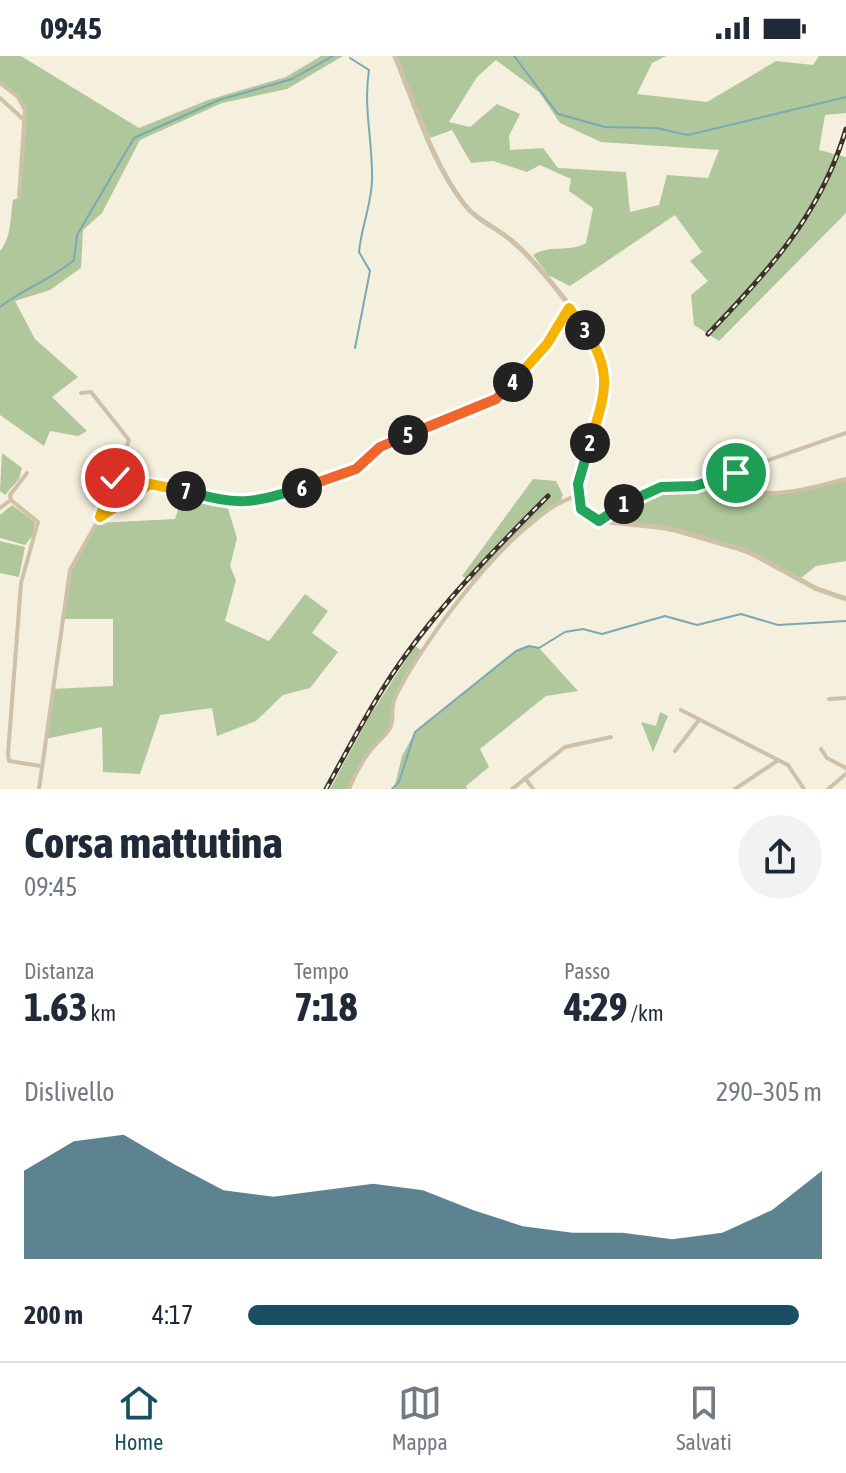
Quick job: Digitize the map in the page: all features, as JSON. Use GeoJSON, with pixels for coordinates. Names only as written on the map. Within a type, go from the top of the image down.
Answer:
{"type":"FeatureCollection","features":[{"type":"Feature","properties":{"kind":"street"},"geometry":{"type":"LineString","coordinates":[[395,56],[448,182],[466,208],[524,252],[569,308],[600,355],[605,376],[605,400],[577,496],[581,509],[599,521],[668,528],[747,551],[817,589],[846,599]]}},
{"type":"Feature","properties":{"kind":"street"},"geometry":{"type":"LineString","coordinates":[[0,83],[18,97],[25,110],[19,198]]}},
{"type":"Feature","properties":{"kind":"street"},"geometry":{"type":"LineString","coordinates":[[0,98],[24,120]]}},
{"type":"Feature","properties":{"kind":"street"},"geometry":{"type":"LineString","coordinates":[[100,517],[150,484],[165,485],[226,502],[249,504],[347,473],[380,447],[496,399],[547,344],[569,308]]}},
{"type":"Feature","properties":{"kind":"street"},"geometry":{"type":"LineString","coordinates":[[39,789],[70,570],[100,517],[129,440],[91,392],[81,393]]}},
{"type":"Feature","properties":{"kind":"street"},"geometry":{"type":"LineString","coordinates":[[599,521],[661,487],[695,486],[846,433]]}},
{"type":"Feature","properties":{"kind":"street"},"geometry":{"type":"LineString","coordinates":[[736,471],[747,491],[761,494],[795,491],[846,479]]}},
{"type":"Feature","properties":{"kind":"street"},"geometry":{"type":"LineString","coordinates":[[11,500],[10,495],[27,473]]}},
{"type":"Feature","properties":{"kind":"street"},"geometry":{"type":"LineString","coordinates":[[349,789],[370,751],[391,727],[393,702],[421,650],[459,603],[472,581],[546,513],[565,499],[577,496]]}},
{"type":"Feature","properties":{"kind":"street"},"geometry":{"type":"LineString","coordinates":[[0,508],[11,500]]}},
{"type":"Feature","properties":{"kind":"street"},"geometry":{"type":"LineString","coordinates":[[9,761],[21,583],[39,526],[35,516],[11,500]]}},
{"type":"Feature","properties":{"kind":"street"},"geometry":{"type":"LineString","coordinates":[[829,699],[846,698]]}},
{"type":"Feature","properties":{"kind":"street"},"geometry":{"type":"LineString","coordinates":[[681,710],[780,760],[794,770],[804,789]]}},
{"type":"Feature","properties":{"kind":"street"},"geometry":{"type":"LineString","coordinates":[[675,751],[699,720]]}},
{"type":"Feature","properties":{"kind":"street"},"geometry":{"type":"LineString","coordinates":[[512,789],[565,747],[611,737]]}},
{"type":"Feature","properties":{"kind":"street"},"geometry":{"type":"LineString","coordinates":[[821,749],[827,758],[846,771],[828,789]]}},
{"type":"Feature","properties":{"kind":"street"},"geometry":{"type":"LineString","coordinates":[[0,758],[41,766]]}},
{"type":"Feature","properties":{"kind":"street"},"geometry":{"type":"LineString","coordinates":[[735,789],[769,764],[780,760]]}},
{"type":"Feature","properties":{"kind":"street"},"geometry":{"type":"LineString","coordinates":[[525,778],[533,789]]}},
{"type":"Feature","properties":{"kind":"green space"},"geometry":{"type":"Polygon","coordinates":[[[0,56],[21,56],[139,128],[208,100],[286,77],[321,56],[343,56],[287,89],[222,103],[140,140],[102,213],[83,230],[81,268],[50,290],[15,301],[35,339],[78,377],[52,397],[87,431],[78,436],[50,431],[44,446],[0,415],[0,251],[9,233],[13,200],[19,198],[26,128],[25,105],[0,83],[0,56]]]}},
{"type":"Feature","properties":{"kind":"green space"},"geometry":{"type":"Polygon","coordinates":[[[395,56],[666,56],[652,63],[637,94],[707,102],[776,61],[813,65],[819,56],[846,56],[846,113],[825,115],[819,150],[846,157],[846,213],[719,341],[694,325],[691,295],[708,281],[690,261],[702,252],[675,215],[570,286],[548,275],[533,255],[586,243],[593,208],[569,191],[571,179],[540,165],[527,172],[493,161],[471,163],[452,130],[430,138],[395,56]],[[496,60],[477,77],[449,122],[470,127],[497,104],[520,114],[509,136],[510,150],[543,148],[558,168],[626,172],[630,212],[659,205],[667,175],[708,178],[719,150],[601,142],[560,123],[539,92],[496,60]]]}},
{"type":"Feature","properties":{"kind":"green space"},"geometry":{"type":"Polygon","coordinates":[[[2,453],[22,468],[19,479],[5,495],[0,491],[2,453]]]}},
{"type":"Feature","properties":{"kind":"green space"},"geometry":{"type":"Polygon","coordinates":[[[736,471],[746,491],[795,491],[846,479],[846,561],[816,566],[801,578],[750,555],[703,539],[599,521],[661,487],[695,486],[736,471]]]}},
{"type":"Feature","properties":{"kind":"green space"},"geometry":{"type":"Polygon","coordinates":[[[533,479],[556,481],[563,495],[560,502],[507,546],[472,581],[462,576],[533,479]]]}},
{"type":"Feature","properties":{"kind":"green space"},"geometry":{"type":"Polygon","coordinates":[[[184,490],[226,502],[237,538],[230,566],[236,580],[225,621],[269,641],[305,594],[328,611],[312,633],[338,652],[310,688],[283,695],[256,721],[217,736],[212,708],[160,715],[140,774],[103,772],[102,727],[45,739],[52,689],[113,686],[113,619],[61,619],[70,570],[96,523],[175,519],[184,490]]]}},
{"type":"Feature","properties":{"kind":"green space"},"geometry":{"type":"Polygon","coordinates":[[[12,505],[35,522],[33,535],[25,545],[0,538],[0,515],[12,505]]]}},
{"type":"Feature","properties":{"kind":"green space"},"geometry":{"type":"Polygon","coordinates":[[[0,541],[25,547],[19,577],[0,573],[0,541]]]}},
{"type":"Feature","properties":{"kind":"green space"},"geometry":{"type":"Polygon","coordinates":[[[415,646],[421,650],[395,697],[391,727],[370,751],[349,789],[330,789],[369,717],[415,646]]]}},
{"type":"Feature","properties":{"kind":"green space"},"geometry":{"type":"Polygon","coordinates":[[[529,646],[539,648],[578,691],[546,696],[480,749],[489,767],[466,786],[467,789],[394,789],[402,756],[415,732],[516,651],[529,646]]]}},
{"type":"Feature","properties":{"kind":"green space"},"geometry":{"type":"Polygon","coordinates":[[[660,712],[668,716],[653,752],[641,722],[656,726],[660,712]]]}},
{"type":"Feature","properties":{"kind":"waterway"},"geometry":{"type":"LineString","coordinates":[[0,307],[74,260],[77,235],[134,138],[219,100],[292,79],[333,56]]}},
{"type":"Feature","properties":{"kind":"waterway"},"geometry":{"type":"LineString","coordinates":[[514,56],[558,114],[605,127],[656,128],[688,135],[846,97]]}},
{"type":"Feature","properties":{"kind":"waterway"},"geometry":{"type":"LineString","coordinates":[[350,58],[369,70],[367,98],[372,165],[370,197],[359,252],[370,271],[355,348]]}},
{"type":"Feature","properties":{"kind":"waterway"},"geometry":{"type":"LineString","coordinates":[[392,789],[399,782],[415,732],[516,651],[529,646],[539,648],[565,632],[583,629],[602,634],[665,616],[697,625],[741,614],[778,625],[846,621]]}},
{"type":"Feature","properties":{"kind":"railway"},"geometry":{"type":"LineString","coordinates":[[708,334],[771,264],[807,215],[835,160],[846,129]]}},
{"type":"Feature","properties":{"kind":"railway"},"geometry":{"type":"LineString","coordinates":[[326,789],[376,699],[420,636],[482,564],[548,496]]}},
{"type":"Feature","properties":{"kind":"route"},"geometry":{"type":"LineString","coordinates":[[115,478],[100,517],[116,503],[150,484],[165,485],[226,502],[249,504],[347,473],[356,469],[380,447],[496,399],[547,344],[569,308],[600,355],[605,376],[605,400],[578,484],[577,496],[581,509],[599,521],[630,500],[661,487],[695,486],[736,473]]}}]}
